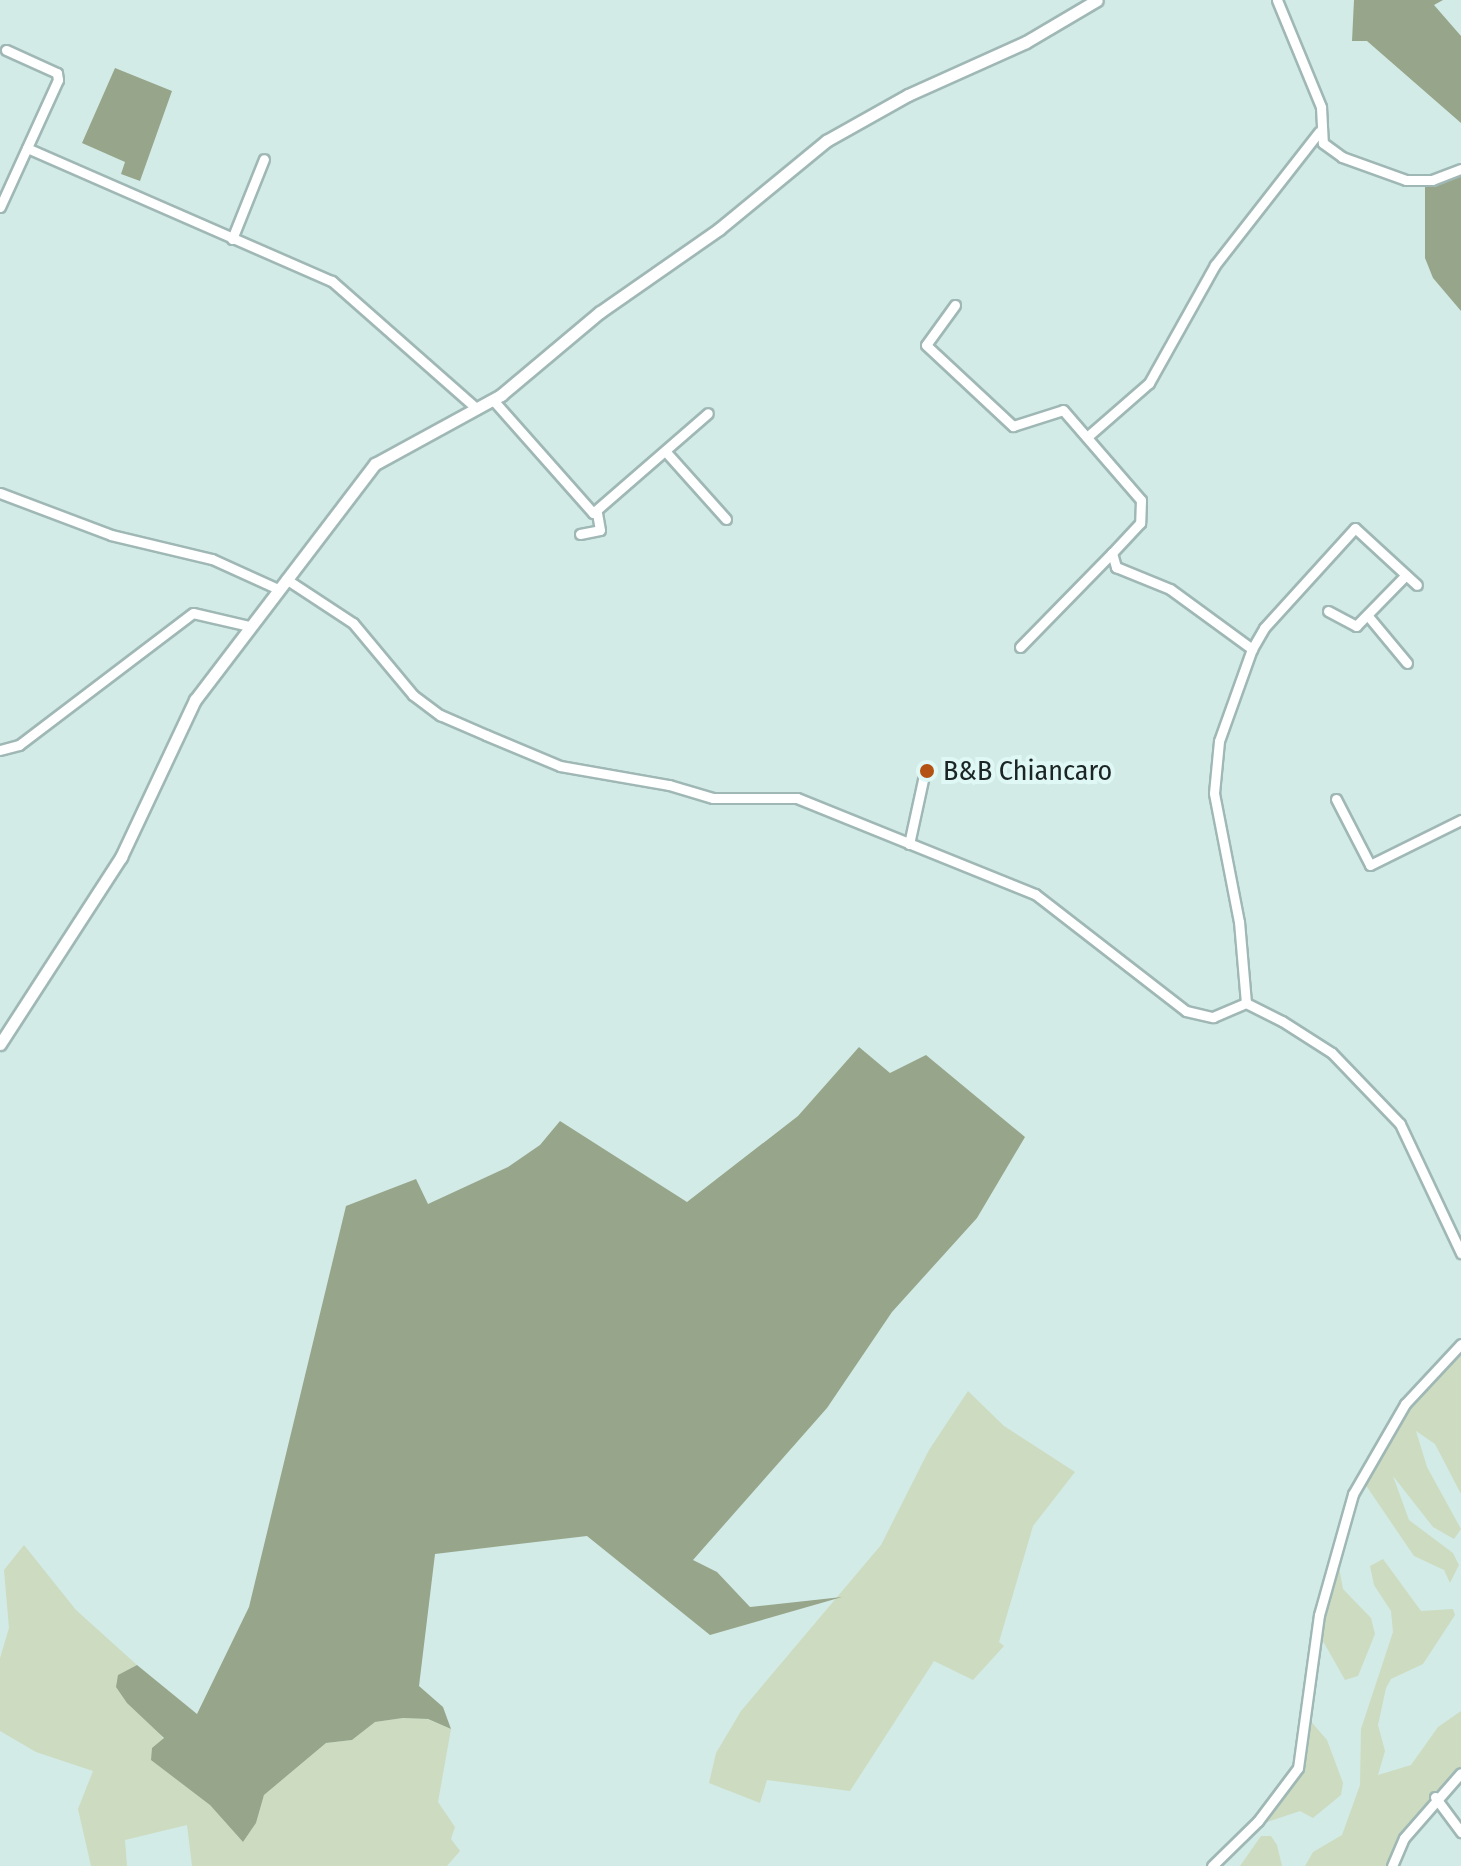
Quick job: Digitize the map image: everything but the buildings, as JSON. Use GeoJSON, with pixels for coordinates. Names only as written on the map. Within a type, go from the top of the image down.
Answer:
{"type":"FeatureCollection","features":[{"type":"Feature","properties":{"kind":"street"},"geometry":{"type":"LineString","coordinates":[[0,1044],[121,857],[195,700],[375,464],[493,400],[600,312],[719,229],[826,141],[908,95],[1026,42],[1097,0]]}},
{"type":"Feature","properties":{"kind":"street"},"geometry":{"type":"LineString","coordinates":[[1087,437],[1149,383],[1215,265],[1319,132],[1321,107],[1277,0]]}},
{"type":"Feature","properties":{"kind":"street"},"geometry":{"type":"LineString","coordinates":[[0,207],[59,76],[6,50]]}},
{"type":"Feature","properties":{"kind":"street"},"geometry":{"type":"LineString","coordinates":[[1319,132],[1331,150],[1392,178],[1432,180],[1461,169]]}},
{"type":"Feature","properties":{"kind":"street"},"geometry":{"type":"LineString","coordinates":[[27,148],[332,281],[477,409]]}},
{"type":"Feature","properties":{"kind":"street"},"geometry":{"type":"LineString","coordinates":[[232,239],[264,159]]}},
{"type":"Feature","properties":{"kind":"street"},"geometry":{"type":"LineString","coordinates":[[955,305],[926,345],[1013,426],[1060,409],[1144,505],[1140,523],[1020,647]]}},
{"type":"Feature","properties":{"kind":"street"},"geometry":{"type":"LineString","coordinates":[[493,400],[590,512],[597,513],[708,413]]}},
{"type":"Feature","properties":{"kind":"street"},"geometry":{"type":"LineString","coordinates":[[666,452],[726,519]]}},
{"type":"Feature","properties":{"kind":"street"},"geometry":{"type":"LineString","coordinates":[[0,493],[90,529],[212,559],[282,584],[353,623],[429,707],[522,751],[560,766],[721,799],[797,798],[1035,894],[1186,1011],[1213,1017],[1246,1003]]}},
{"type":"Feature","properties":{"kind":"street"},"geometry":{"type":"LineString","coordinates":[[580,534],[600,530],[597,513]]}},
{"type":"Feature","properties":{"kind":"street"},"geometry":{"type":"LineString","coordinates":[[1246,1003],[1239,922],[1214,793],[1219,741],[1252,649],[1264,628],[1355,528],[1417,585]]}},
{"type":"Feature","properties":{"kind":"street"},"geometry":{"type":"LineString","coordinates":[[1112,553],[1116,567],[1170,589],[1252,649]]}},
{"type":"Feature","properties":{"kind":"street"},"geometry":{"type":"LineString","coordinates":[[1328,611],[1349,626],[1368,616],[1406,575]]}},
{"type":"Feature","properties":{"kind":"street"},"geometry":{"type":"LineString","coordinates":[[0,750],[23,743],[193,613],[249,626]]}},
{"type":"Feature","properties":{"kind":"street"},"geometry":{"type":"LineString","coordinates":[[1368,616],[1407,663]]}},
{"type":"Feature","properties":{"kind":"street"},"geometry":{"type":"LineString","coordinates":[[909,844],[924,775]]}},
{"type":"Feature","properties":{"kind":"street"},"geometry":{"type":"LineString","coordinates":[[1336,799],[1370,865],[1461,820]]}},
{"type":"Feature","properties":{"kind":"street"},"geometry":{"type":"LineString","coordinates":[[1246,1003],[1332,1053],[1383,1103],[1428,1176],[1461,1253]]}},
{"type":"Feature","properties":{"kind":"street"},"geometry":{"type":"LineString","coordinates":[[1212,1866],[1258,1821],[1298,1768],[1319,1615],[1353,1494],[1405,1404],[1461,1344]]}},
{"type":"Feature","properties":{"kind":"street"},"geometry":{"type":"LineString","coordinates":[[1392,1866],[1404,1838],[1435,1797],[1461,1773]]}},
{"type":"Feature","properties":{"kind":"street"},"geometry":{"type":"LineString","coordinates":[[1435,1797],[1461,1832]]}},
{"type":"Feature","properties":{"kind":"green space"},"geometry":{"type":"Polygon","coordinates":[[[1354,0],[1443,0],[1434,5],[1461,36],[1461,123],[1367,41],[1352,41],[1354,0]]]}},
{"type":"Feature","properties":{"kind":"green space"},"geometry":{"type":"Polygon","coordinates":[[[115,68],[172,91],[140,181],[121,174],[125,162],[82,143],[115,68]]]}},
{"type":"Feature","properties":{"kind":"green space"},"geometry":{"type":"Polygon","coordinates":[[[1461,171],[1461,311],[1433,278],[1425,258],[1425,187],[1461,171]]]}},
{"type":"Feature","properties":{"kind":"green space"},"geometry":{"type":"Polygon","coordinates":[[[859,1047],[890,1073],[926,1055],[1025,1137],[977,1218],[892,1312],[827,1408],[693,1560],[717,1572],[750,1607],[842,1597],[710,1635],[587,1536],[435,1554],[419,1686],[443,1707],[451,1729],[428,1719],[403,1718],[375,1722],[352,1740],[326,1743],[264,1795],[256,1823],[243,1842],[210,1805],[151,1760],[152,1748],[164,1738],[127,1703],[116,1687],[118,1675],[137,1665],[197,1714],[249,1607],[346,1206],[416,1179],[428,1204],[508,1167],[540,1145],[560,1121],[687,1202],[798,1116],[859,1047]]]}},
{"type":"Feature","properties":{"kind":"green space"},"geometry":{"type":"Polygon","coordinates":[[[1461,1350],[1461,1494],[1435,1444],[1416,1431],[1427,1467],[1461,1529],[1454,1539],[1433,1527],[1393,1476],[1409,1520],[1453,1553],[1459,1565],[1450,1583],[1444,1570],[1414,1556],[1363,1481],[1400,1417],[1461,1350]]]}},
{"type":"Feature","properties":{"kind":"green space"},"geometry":{"type":"Polygon","coordinates":[[[968,1391],[1004,1426],[1075,1472],[1033,1526],[999,1642],[1004,1646],[973,1680],[934,1661],[850,1791],[767,1780],[760,1803],[709,1783],[716,1753],[741,1711],[881,1545],[929,1450],[968,1391]]]}},
{"type":"Feature","properties":{"kind":"green space"},"geometry":{"type":"Polygon","coordinates":[[[24,1545],[76,1610],[137,1665],[118,1675],[210,1805],[243,1842],[256,1823],[264,1795],[326,1743],[352,1740],[375,1722],[403,1718],[427,1719],[451,1729],[438,1802],[455,1827],[451,1839],[460,1851],[447,1866],[192,1866],[187,1825],[125,1840],[127,1866],[91,1866],[78,1809],[93,1771],[36,1752],[0,1731],[0,1658],[9,1628],[4,1570],[24,1545]]]}},
{"type":"Feature","properties":{"kind":"green space"},"geometry":{"type":"Polygon","coordinates":[[[1337,1556],[1343,1589],[1371,1618],[1375,1634],[1358,1676],[1345,1680],[1319,1634],[1337,1556]]]}},
{"type":"Feature","properties":{"kind":"green space"},"geometry":{"type":"Polygon","coordinates":[[[1383,1559],[1421,1611],[1453,1609],[1455,1615],[1423,1664],[1391,1679],[1386,1688],[1378,1725],[1385,1751],[1378,1775],[1411,1765],[1438,1727],[1461,1711],[1461,1768],[1429,1800],[1391,1866],[1305,1866],[1313,1852],[1342,1835],[1360,1785],[1361,1729],[1393,1632],[1391,1611],[1374,1585],[1370,1566],[1383,1559]]]}},
{"type":"Feature","properties":{"kind":"green space"},"geometry":{"type":"Polygon","coordinates":[[[1308,1718],[1327,1740],[1343,1783],[1341,1795],[1313,1818],[1300,1811],[1261,1824],[1302,1766],[1308,1718]]]}},
{"type":"Feature","properties":{"kind":"green space"},"geometry":{"type":"Polygon","coordinates":[[[1261,1836],[1271,1836],[1277,1845],[1282,1866],[1240,1866],[1261,1836]]]}},
{"type":"Feature","properties":{"kind":"place","name":"B&B Chiancaro"},"geometry":{"type":"Point","coordinates":[927,771]}}]}
